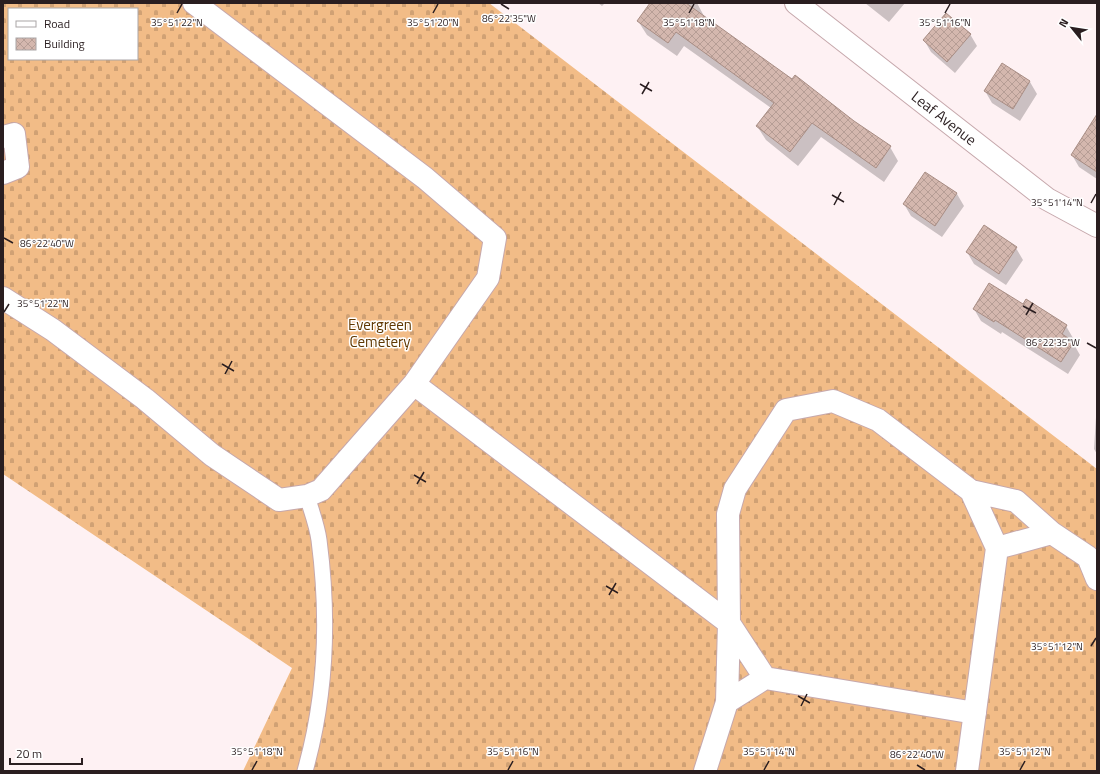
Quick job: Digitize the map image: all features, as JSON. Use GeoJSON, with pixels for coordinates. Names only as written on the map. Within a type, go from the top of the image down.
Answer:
{"type":"FeatureCollection","features":[{"type":"Feature","properties":{"kind":"street"},"geometry":{"type":"LineString","coordinates":[[3,298],[53,330],[145,399],[212,454],[279,500],[307,496],[321,490],[414,384],[488,278],[495,238],[425,178],[194,3]]}},
{"type":"Feature","properties":{"kind":"street","name":"Leaf Avenue"},"geometry":{"type":"LineString","coordinates":[[796,3],[1047,199],[1097,226]]}},
{"type":"Feature","properties":{"kind":"street"},"geometry":{"type":"LineString","coordinates":[[3,137],[14,134],[18,167],[3,173]]}},
{"type":"Feature","properties":{"kind":"street"},"geometry":{"type":"LineString","coordinates":[[414,384],[729,623],[765,678]]}},
{"type":"Feature","properties":{"kind":"street"},"geometry":{"type":"LineString","coordinates":[[705,771],[727,702],[729,623],[728,514],[735,489],[786,410],[832,401],[878,420],[971,492],[1016,501],[1052,533],[1088,557],[1097,579]]}},
{"type":"Feature","properties":{"kind":"street"},"geometry":{"type":"LineString","coordinates":[[967,771],[997,548],[971,492]]}},
{"type":"Feature","properties":{"kind":"street"},"geometry":{"type":"LineString","coordinates":[[997,548],[1052,533]]}},
{"type":"Feature","properties":{"kind":"street"},"geometry":{"type":"LineString","coordinates":[[727,702],[765,678],[975,712]]}},
{"type":"Feature","properties":{"kind":"lane"},"geometry":{"type":"LineString","coordinates":[[305,771],[314,737],[325,638],[319,539],[307,496]]}},
{"type":"Feature","properties":{"kind":"green space","name":"Evergreen Cemetery"},"geometry":{"type":"Polygon","coordinates":[[[3,3],[489,3],[1097,469],[1097,771],[243,771],[292,668],[3,474],[3,3]]]}},
{"type":"Feature","properties":{"kind":"building"},"geometry":{"type":"Polygon","coordinates":[[[650,3],[686,3],[792,79],[795,75],[854,121],[891,146],[876,168],[812,123],[790,152],[756,126],[774,103],[676,32],[668,43],[637,21],[650,3]]]}},
{"type":"Feature","properties":{"kind":"building"},"geometry":{"type":"Polygon","coordinates":[[[946,13],[971,34],[947,62],[923,40],[946,13]]]}},
{"type":"Feature","properties":{"kind":"building"},"geometry":{"type":"Polygon","coordinates":[[[1002,63],[1030,81],[1013,109],[984,91],[1002,63]]]}},
{"type":"Feature","properties":{"kind":"building"},"geometry":{"type":"Polygon","coordinates":[[[1097,114],[1097,172],[1071,155],[1097,114]]]}},
{"type":"Feature","properties":{"kind":"building"},"geometry":{"type":"Polygon","coordinates":[[[925,172],[957,193],[935,226],[903,204],[925,172]]]}},
{"type":"Feature","properties":{"kind":"building"},"geometry":{"type":"Polygon","coordinates":[[[984,225],[1017,247],[999,274],[966,252],[984,225]]]}},
{"type":"Feature","properties":{"kind":"building"},"geometry":{"type":"Polygon","coordinates":[[[989,283],[1023,304],[1026,299],[1067,325],[1062,334],[1074,342],[1061,362],[995,320],[994,322],[973,309],[989,283]]]}}]}
